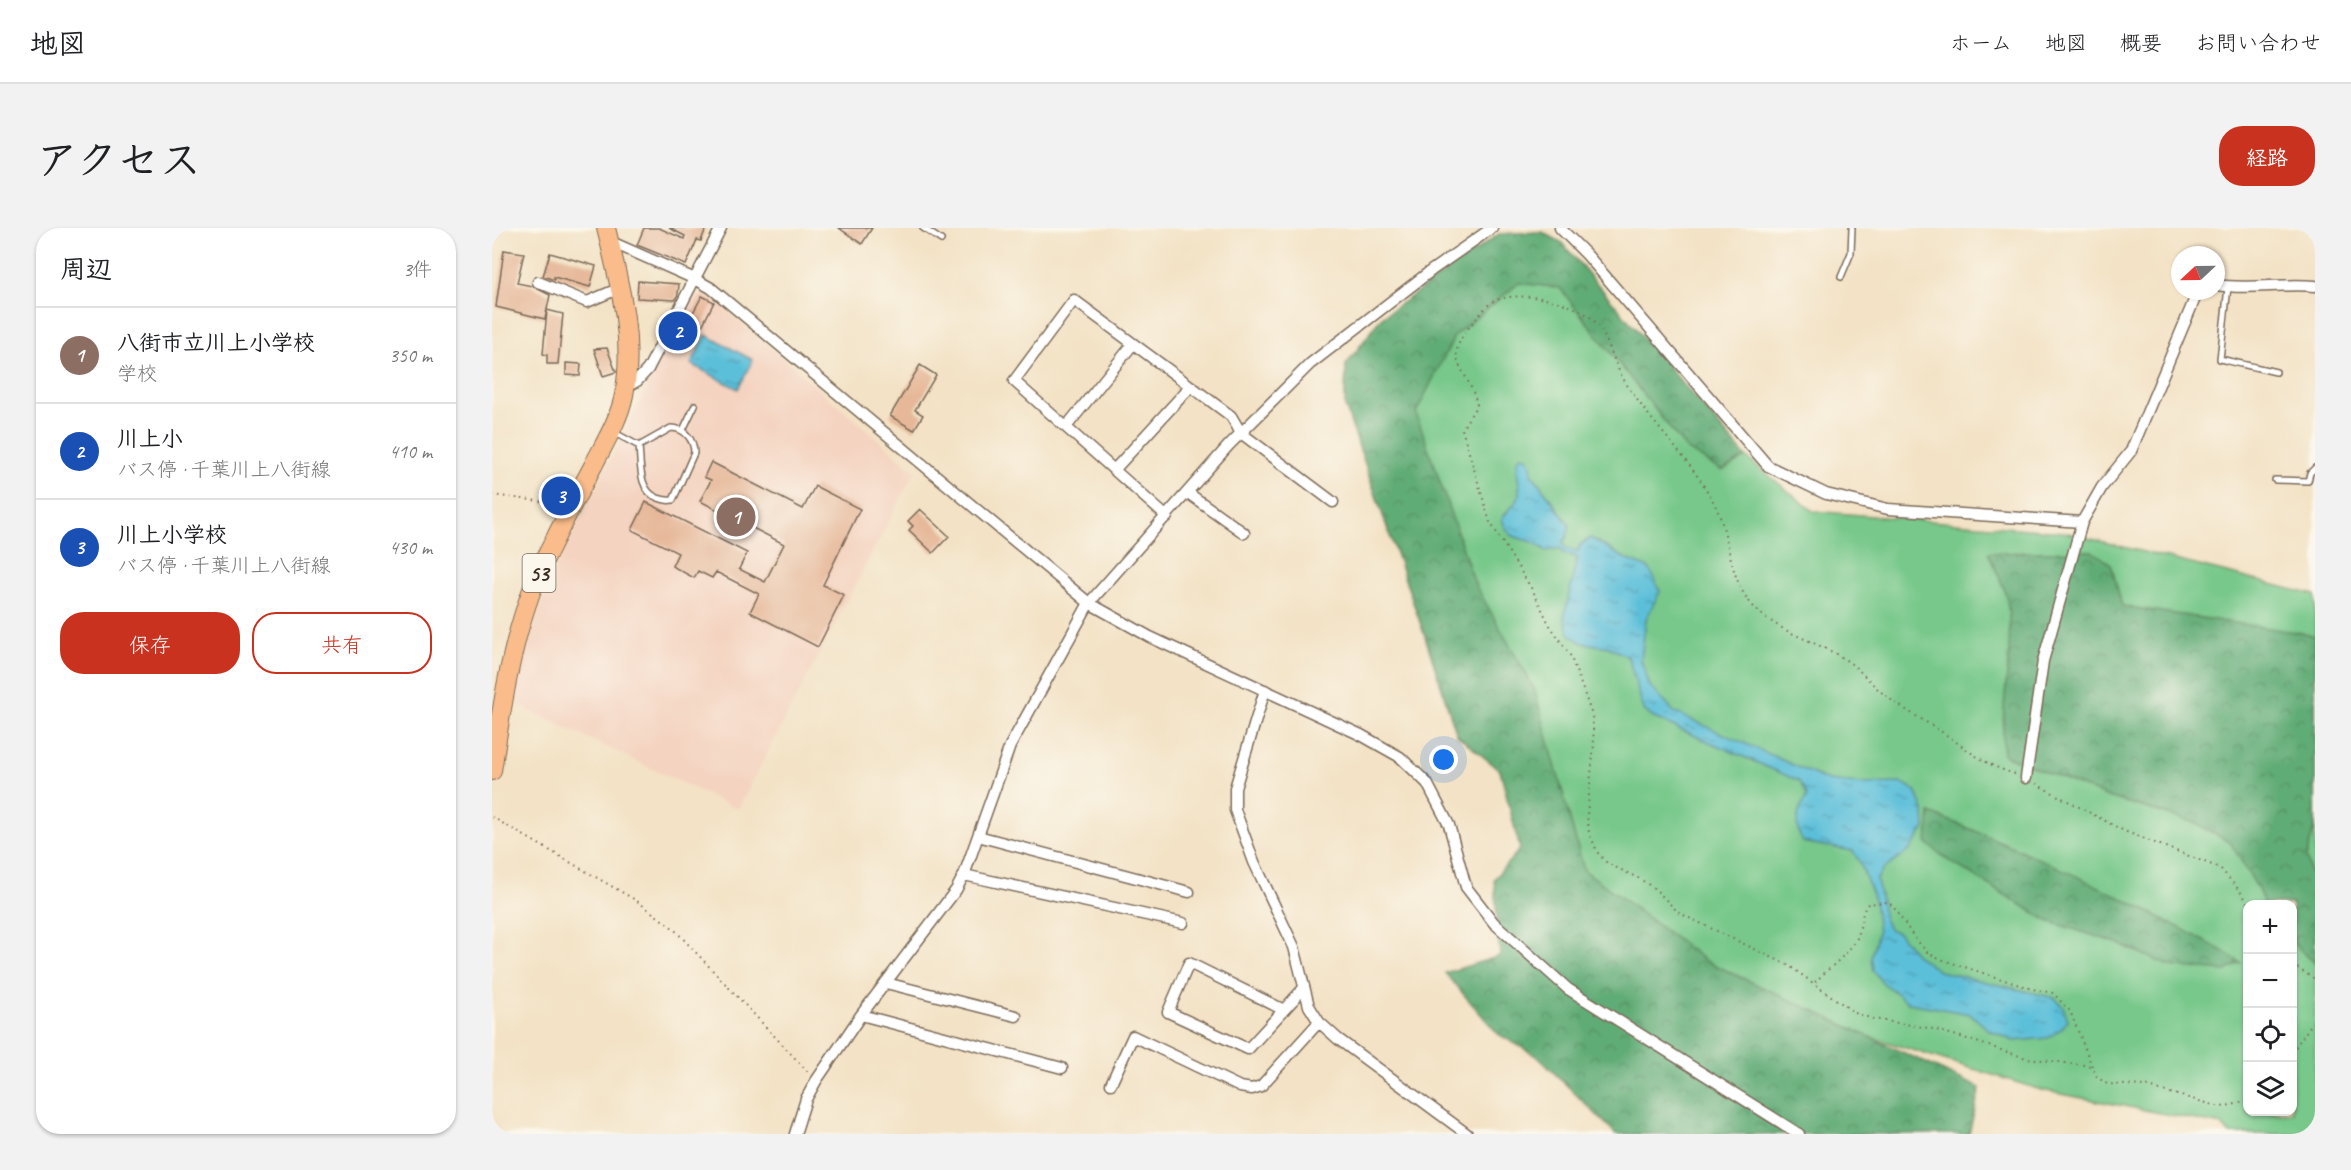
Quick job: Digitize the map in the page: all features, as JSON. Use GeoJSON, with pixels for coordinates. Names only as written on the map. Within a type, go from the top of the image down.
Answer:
{"type":"FeatureCollection","features":[{"type":"Feature","properties":{"kind":"main road","name":"53"},"geometry":{"type":"LineString","coordinates":[[492,771],[506,681],[529,597],[544,561],[610,431],[625,388],[627,350],[620,288],[607,235]]}},
{"type":"Feature","properties":{"kind":"street"},"geometry":{"type":"LineString","coordinates":[[625,388],[637,381],[648,369],[721,228]]}},
{"type":"Feature","properties":{"kind":"street"},"geometry":{"type":"LineString","coordinates":[[795,1134],[806,1099],[816,1080],[861,1015],[956,890],[964,875],[1010,746],[1089,603],[1240,433],[1310,364],[1432,270],[1492,228]]}},
{"type":"Feature","properties":{"kind":"street"},"geometry":{"type":"LineString","coordinates":[[1560,228],[1587,255],[1768,466],[1826,494],[1888,509],[2082,522]]}},
{"type":"Feature","properties":{"kind":"street"},"geometry":{"type":"LineString","coordinates":[[607,235],[711,288],[1089,603],[1150,638],[1371,740],[1400,757],[1427,783],[1449,825],[1466,886],[1494,923],[1568,990],[1799,1134]]}},
{"type":"Feature","properties":{"kind":"street"},"geometry":{"type":"LineString","coordinates":[[538,282],[587,302],[620,288]]}},
{"type":"Feature","properties":{"kind":"street"},"geometry":{"type":"LineString","coordinates":[[2225,286],[2300,284],[2315,286]]}},
{"type":"Feature","properties":{"kind":"street"},"geometry":{"type":"LineString","coordinates":[[1167,517],[1014,381],[1074,300],[1231,416],[1240,433],[1332,502]]}},
{"type":"Feature","properties":{"kind":"street"},"geometry":{"type":"LineString","coordinates":[[2026,778],[2043,661],[2082,522],[2102,487],[2131,451],[2194,300]]}},
{"type":"Feature","properties":{"kind":"street"},"geometry":{"type":"LineString","coordinates":[[1066,427],[1133,344]]}},
{"type":"Feature","properties":{"kind":"street"},"geometry":{"type":"LineString","coordinates":[[1114,470],[1190,387]]}},
{"type":"Feature","properties":{"kind":"street"},"geometry":{"type":"LineString","coordinates":[[1188,493],[1244,533]]}},
{"type":"Feature","properties":{"kind":"street"},"geometry":{"type":"LineString","coordinates":[[1265,690],[1235,788],[1235,810],[1254,862],[1294,947],[1309,1006],[1319,1022],[1338,1039],[1467,1134]]}},
{"type":"Feature","properties":{"kind":"street"},"geometry":{"type":"LineString","coordinates":[[978,836],[1189,892]]}},
{"type":"Feature","properties":{"kind":"street"},"geometry":{"type":"LineString","coordinates":[[964,875],[1183,923]]}},
{"type":"Feature","properties":{"kind":"street"},"geometry":{"type":"LineString","coordinates":[[1284,1010],[1189,963],[1168,1012],[1248,1049],[1284,1010],[1304,988]]}},
{"type":"Feature","properties":{"kind":"street"},"geometry":{"type":"LineString","coordinates":[[886,983],[1016,1016]]}},
{"type":"Feature","properties":{"kind":"street"},"geometry":{"type":"LineString","coordinates":[[861,1015],[1062,1068]]}},
{"type":"Feature","properties":{"kind":"street"},"geometry":{"type":"LineString","coordinates":[[1111,1084],[1133,1036],[1240,1087],[1252,1089],[1261,1086],[1319,1022]]}},
{"type":"Feature","properties":{"kind":"lane"},"geometry":{"type":"LineString","coordinates":[[923,228],[942,240]]}},
{"type":"Feature","properties":{"kind":"lane"},"geometry":{"type":"LineString","coordinates":[[1841,277],[1851,253],[1852,228]]}},
{"type":"Feature","properties":{"kind":"lane"},"geometry":{"type":"LineString","coordinates":[[2229,287],[2220,359],[2276,372]]}},
{"type":"Feature","properties":{"kind":"lane"},"geometry":{"type":"LineString","coordinates":[[682,430],[695,405]]}},
{"type":"Feature","properties":{"kind":"lane"},"geometry":{"type":"LineString","coordinates":[[671,428],[682,430],[694,446],[694,453],[673,500],[668,501],[652,496],[644,488],[639,446],[671,428]]}},
{"type":"Feature","properties":{"kind":"lane"},"geometry":{"type":"LineString","coordinates":[[610,431],[639,446]]}},
{"type":"Feature","properties":{"kind":"lane"},"geometry":{"type":"LineString","coordinates":[[2274,480],[2308,481],[2310,472],[2315,468]]}},
{"type":"Feature","properties":{"kind":"path"},"geometry":{"type":"LineString","coordinates":[[2092,1066],[2026,1058],[1961,1036],[1873,1019],[1855,1013],[1832,998],[1815,982],[1788,965],[1766,956],[1742,941],[1679,913],[1655,889],[1607,863],[1598,853],[1589,833],[1587,815],[1594,744],[1592,716],[1570,656],[1490,522],[1462,429],[1477,405],[1474,392],[1456,360],[1457,347],[1468,329],[1492,302],[1518,295],[1540,298],[1568,306],[1589,316],[1597,325],[1624,380],[1695,473],[1713,502],[1728,540],[1740,588],[1751,604],[1769,622],[1851,664],[1881,692],[1952,738],[1971,754],[1996,768],[2026,778],[2124,831],[2220,868],[2246,900]]}},
{"type":"Feature","properties":{"kind":"path"},"geometry":{"type":"LineString","coordinates":[[492,495],[572,506]]}},
{"type":"Feature","properties":{"kind":"path"},"geometry":{"type":"LineString","coordinates":[[492,817],[637,901],[672,928],[816,1080]]}},
{"type":"Feature","properties":{"kind":"path"},"geometry":{"type":"LineString","coordinates":[[1815,982],[1854,943],[1868,904],[1885,902],[1892,905],[1927,952],[1937,958],[2032,989],[2053,993],[2070,1011],[2097,1077],[2107,1084],[2145,1086],[2222,1107],[2243,1101]]}},
{"type":"Feature","properties":{"kind":"path"},"geometry":{"type":"LineString","coordinates":[[2297,968],[2315,980]]}},
{"type":"Feature","properties":{"kind":"path"},"geometry":{"type":"LineString","coordinates":[[2297,1045],[2315,1019]]}},
{"type":"Feature","properties":{"kind":"shaded area"},"geometry":{"type":"Polygon","coordinates":[[[706,293],[915,471],[738,809],[515,704],[519,672],[537,612],[558,563],[691,300],[706,293]]]}},
{"type":"Feature","properties":{"kind":"green space"},"geometry":{"type":"Polygon","coordinates":[[[1542,232],[1561,242],[1746,457],[1813,511],[2064,532],[2315,595],[2315,1134],[2230,1134],[2222,1125],[2041,1090],[1655,970],[1521,849],[1500,770],[1457,735],[1345,406],[1346,365],[1381,318],[1499,234],[1542,232]]]}},
{"type":"Feature","properties":{"kind":"green space"},"geometry":{"type":"Polygon","coordinates":[[[1542,232],[1561,242],[1746,457],[1722,471],[1686,449],[1560,288],[1519,283],[1455,335],[1416,413],[1475,584],[1534,688],[1584,870],[1706,961],[1980,1088],[1969,1134],[1616,1134],[1537,1056],[1498,1034],[1445,973],[1500,956],[1494,879],[1520,849],[1500,770],[1457,735],[1345,406],[1346,365],[1381,318],[1499,234],[1542,232]]]}},
{"type":"Feature","properties":{"kind":"green space"},"geometry":{"type":"Polygon","coordinates":[[[2092,551],[2111,564],[2122,606],[2309,634],[2315,637],[2315,824],[2306,858],[2315,886],[2315,963],[2297,947],[2297,900],[2262,900],[2230,842],[2192,822],[2108,797],[2004,755],[2003,718],[2009,643],[2008,606],[2003,586],[1988,553],[2092,551]]]}},
{"type":"Feature","properties":{"kind":"green space"},"geometry":{"type":"Polygon","coordinates":[[[1930,813],[2014,847],[2095,885],[2196,936],[2241,963],[2226,971],[2169,966],[2117,943],[2048,921],[1946,859],[1927,843],[1930,813]]]}},
{"type":"Feature","properties":{"kind":"water"},"geometry":{"type":"Polygon","coordinates":[[[706,335],[753,360],[738,389],[691,364],[706,335]]]}},
{"type":"Feature","properties":{"kind":"water"},"geometry":{"type":"Polygon","coordinates":[[[1520,456],[1527,457],[1531,464],[1532,474],[1570,526],[1563,542],[1566,549],[1578,551],[1580,545],[1591,538],[1626,559],[1649,568],[1660,591],[1646,619],[1641,660],[1650,686],[1674,712],[1829,781],[1859,784],[1903,783],[1916,791],[1924,811],[1925,828],[1910,850],[1883,870],[1877,879],[1884,918],[1889,929],[1899,933],[1916,955],[1939,971],[2055,998],[2063,1007],[2068,1020],[2061,1029],[2048,1038],[2014,1041],[1989,1030],[1970,1014],[1909,1003],[1882,982],[1873,971],[1871,956],[1878,932],[1874,900],[1860,862],[1853,851],[1803,842],[1797,824],[1807,796],[1799,781],[1652,717],[1644,710],[1628,657],[1609,647],[1582,643],[1570,635],[1564,618],[1577,557],[1563,553],[1560,548],[1546,551],[1539,545],[1514,536],[1505,528],[1502,519],[1519,495],[1517,467],[1520,456]]]}},
{"type":"Feature","properties":{"kind":"building"},"geometry":{"type":"Polygon","coordinates":[[[644,228],[659,228],[684,239],[685,236],[669,228],[706,228],[701,241],[697,240],[686,265],[637,245],[644,228]]]}},
{"type":"Feature","properties":{"kind":"building"},"geometry":{"type":"Polygon","coordinates":[[[839,228],[872,228],[862,244],[839,228]]]}},
{"type":"Feature","properties":{"kind":"building"},"geometry":{"type":"Polygon","coordinates":[[[504,250],[524,253],[517,283],[532,286],[550,295],[545,319],[496,307],[504,250]]]}},
{"type":"Feature","properties":{"kind":"building"},"geometry":{"type":"Polygon","coordinates":[[[550,253],[596,266],[590,287],[543,276],[550,253]]]}},
{"type":"Feature","properties":{"kind":"building"},"geometry":{"type":"Polygon","coordinates":[[[638,281],[679,284],[678,294],[675,300],[637,298],[638,281]]]}},
{"type":"Feature","properties":{"kind":"building"},"geometry":{"type":"Polygon","coordinates":[[[702,296],[714,302],[694,342],[681,335],[702,296]]]}},
{"type":"Feature","properties":{"kind":"building"},"geometry":{"type":"Polygon","coordinates":[[[547,310],[563,314],[558,364],[547,364],[547,355],[543,354],[547,310]]]}},
{"type":"Feature","properties":{"kind":"building"},"geometry":{"type":"Polygon","coordinates":[[[607,348],[616,372],[603,376],[594,349],[607,348]]]}},
{"type":"Feature","properties":{"kind":"building"},"geometry":{"type":"Polygon","coordinates":[[[566,363],[581,364],[580,376],[566,375],[566,363]]]}},
{"type":"Feature","properties":{"kind":"building"},"geometry":{"type":"Polygon","coordinates":[[[920,365],[936,375],[915,410],[923,415],[914,430],[890,416],[920,365]]]}},
{"type":"Feature","properties":{"kind":"building"},"geometry":{"type":"Polygon","coordinates":[[[711,462],[803,509],[815,486],[860,509],[823,585],[844,595],[818,647],[750,612],[759,594],[716,572],[712,578],[698,571],[694,578],[672,566],[678,553],[632,530],[646,502],[747,553],[739,569],[765,582],[784,544],[700,501],[711,480],[704,477],[711,462]]]}},
{"type":"Feature","properties":{"kind":"building"},"geometry":{"type":"Polygon","coordinates":[[[920,509],[949,536],[933,553],[909,530],[913,526],[908,521],[920,509]]]}},
{"type":"Feature","properties":{"kind":"place","name":"川上小"},"geometry":{"type":"Point","coordinates":[678,331]}},
{"type":"Feature","properties":{"kind":"place","name":"川上小学校"},"geometry":{"type":"Point","coordinates":[561,496]}},
{"type":"Feature","properties":{"kind":"place","name":"八街市立川上小学校"},"geometry":{"type":"Point","coordinates":[736,517]}}]}
